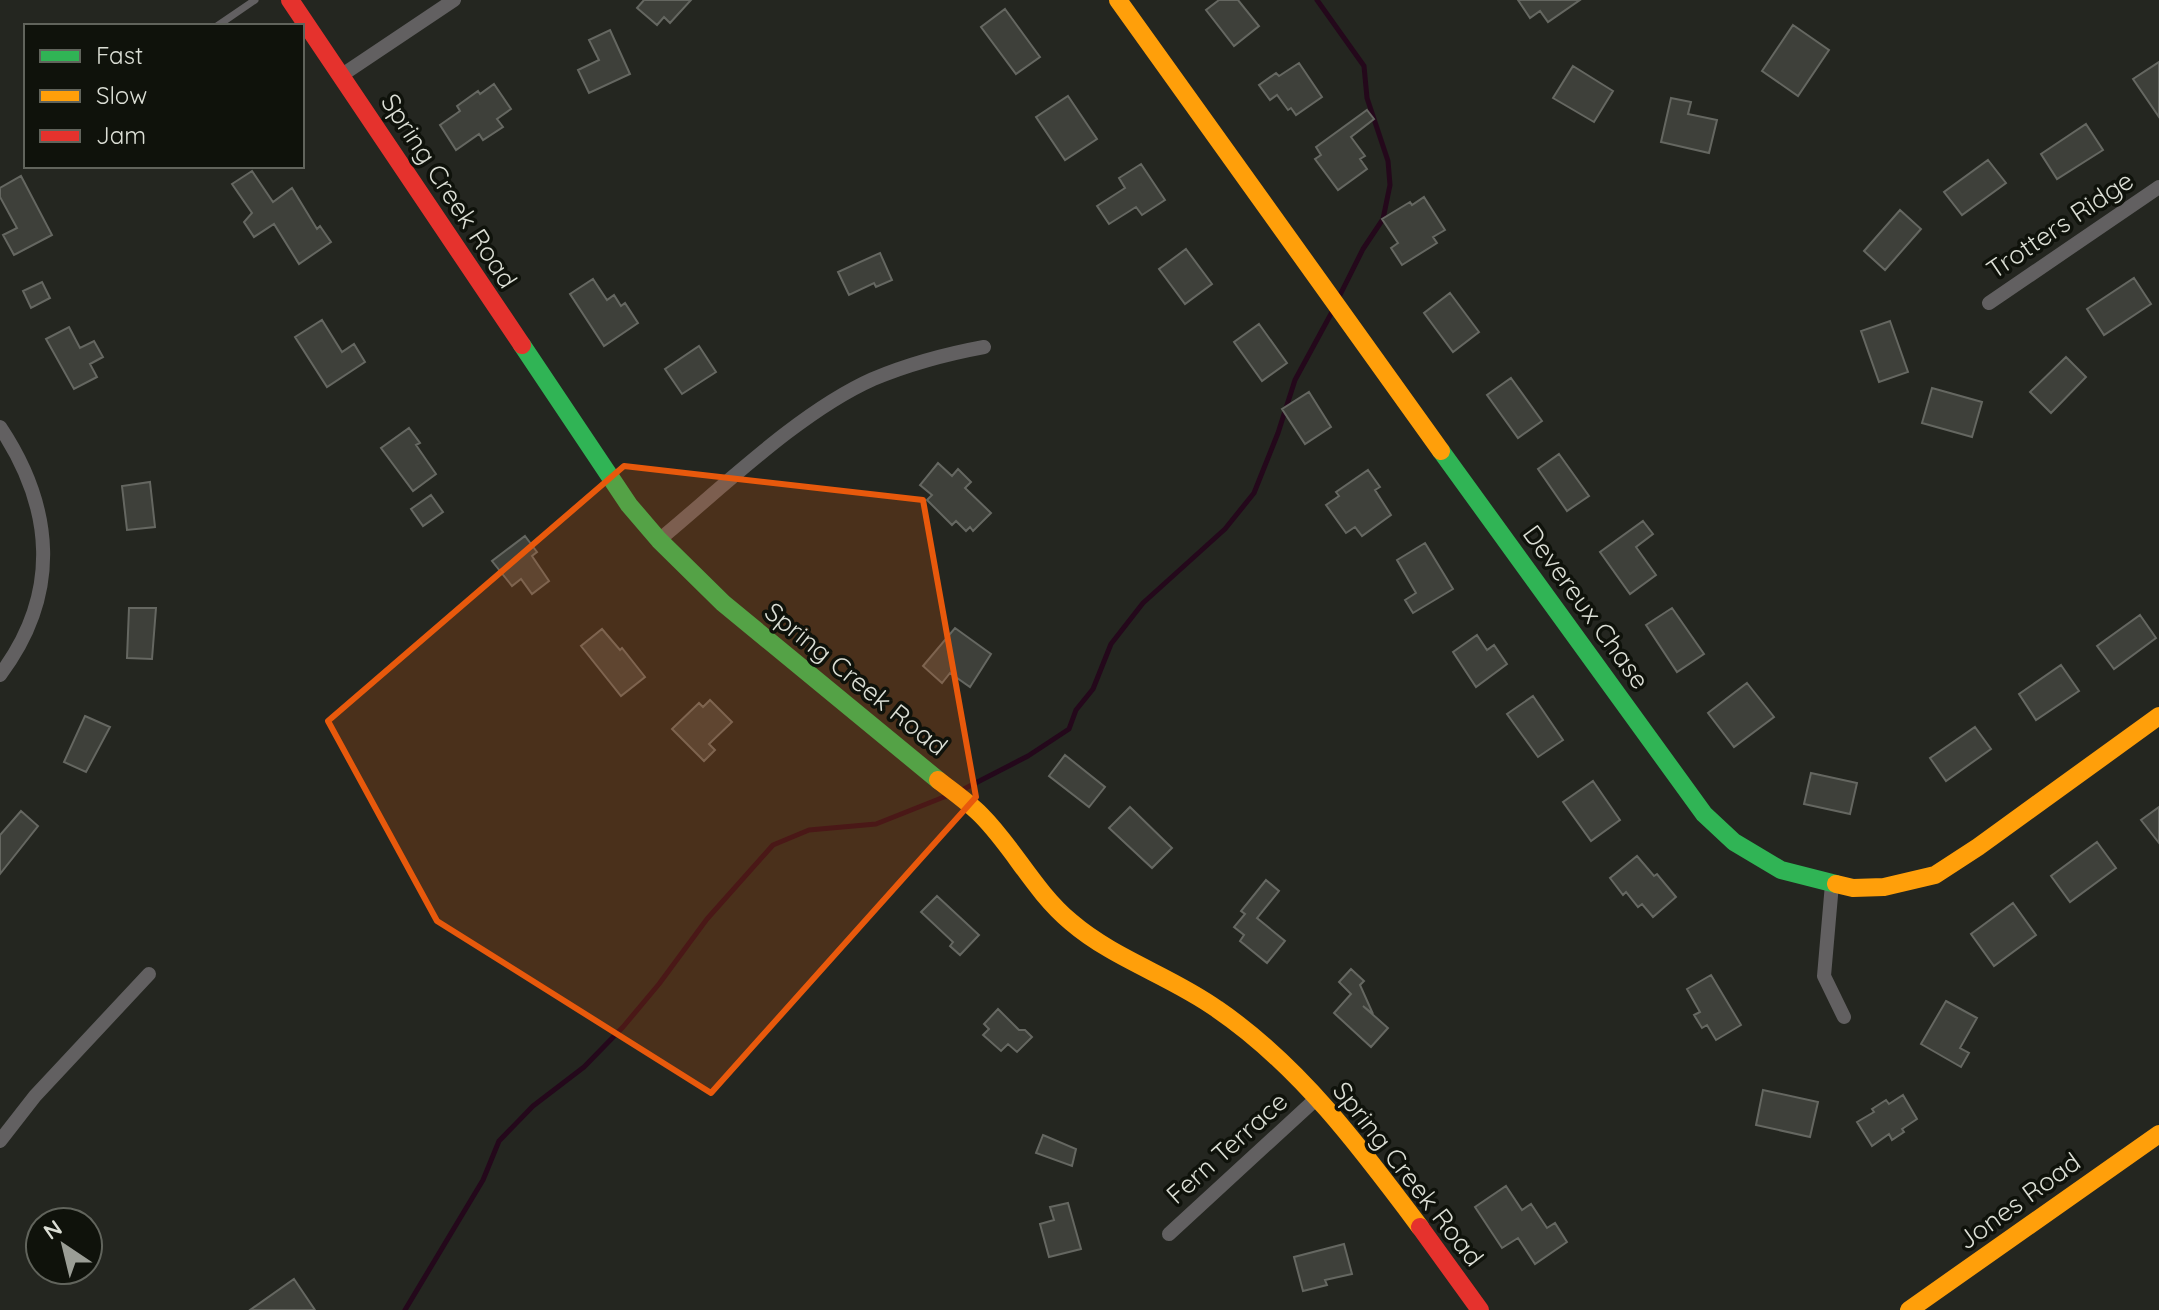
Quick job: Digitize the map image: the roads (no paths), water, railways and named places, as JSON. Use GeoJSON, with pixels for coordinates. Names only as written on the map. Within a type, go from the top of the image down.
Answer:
{"type":"FeatureCollection","features":[{"type":"Feature","properties":{"kind":"street","name":"Spring Creek Road"},"geometry":{"type":"LineString","coordinates":[[290,0],[600,466],[659,540],[723,603],[980,814],[1004,840],[1045,896],[1072,924],[1114,953],[1221,1010],[1256,1039],[1317,1098],[1377,1169],[1480,1310]]}},
{"type":"Feature","properties":{"kind":"street"},"geometry":{"type":"LineString","coordinates":[[342,75],[454,0]]}},
{"type":"Feature","properties":{"kind":"street","name":"Devereux Chase"},"geometry":{"type":"LineString","coordinates":[[1118,0],[1704,814],[1734,842],[1781,870],[1853,888],[1884,887],[1935,875],[2159,716]]}},
{"type":"Feature","properties":{"kind":"street","name":"Trotters Ridge"},"geometry":{"type":"LineString","coordinates":[[1989,303],[2159,187]]}},
{"type":"Feature","properties":{"kind":"street"},"geometry":{"type":"LineString","coordinates":[[659,540],[793,429],[836,399],[907,365],[984,347]]}},
{"type":"Feature","properties":{"kind":"street"},"geometry":{"type":"LineString","coordinates":[[0,427],[29,478],[40,515],[43,557],[35,608],[25,634],[0,675]]}},
{"type":"Feature","properties":{"kind":"street"},"geometry":{"type":"LineString","coordinates":[[1832,884],[1824,976],[1844,1017]]}},
{"type":"Feature","properties":{"kind":"street"},"geometry":{"type":"LineString","coordinates":[[0,1141],[35,1096],[149,974]]}},
{"type":"Feature","properties":{"kind":"street","name":"Fern Terrace"},"geometry":{"type":"LineString","coordinates":[[1169,1234],[1317,1098]]}},
{"type":"Feature","properties":{"kind":"street","name":"Jones Road"},"geometry":{"type":"LineString","coordinates":[[1909,1310],[2159,1134]]}},
{"type":"Feature","properties":{"kind":"lane"},"geometry":{"type":"LineString","coordinates":[[220,24],[255,0]]}},
{"type":"Feature","properties":{"kind":"waterway"},"geometry":{"type":"LineString","coordinates":[[1317,0],[1364,66],[1367,98],[1388,161],[1390,185],[1383,219],[1363,249],[1338,299]]}},
{"type":"Feature","properties":{"kind":"waterway"},"geometry":{"type":"LineString","coordinates":[[962,790],[1028,756],[1069,729],[1076,710],[1093,689],[1111,644],[1143,603],[1225,529],[1254,493],[1295,380],[1332,312]]}},
{"type":"Feature","properties":{"kind":"waterway"},"geometry":{"type":"LineString","coordinates":[[405,1310],[483,1180],[499,1141],[533,1106],[584,1067],[623,1027],[707,919],[773,845],[809,830],[876,824],[949,795]]}}]}
